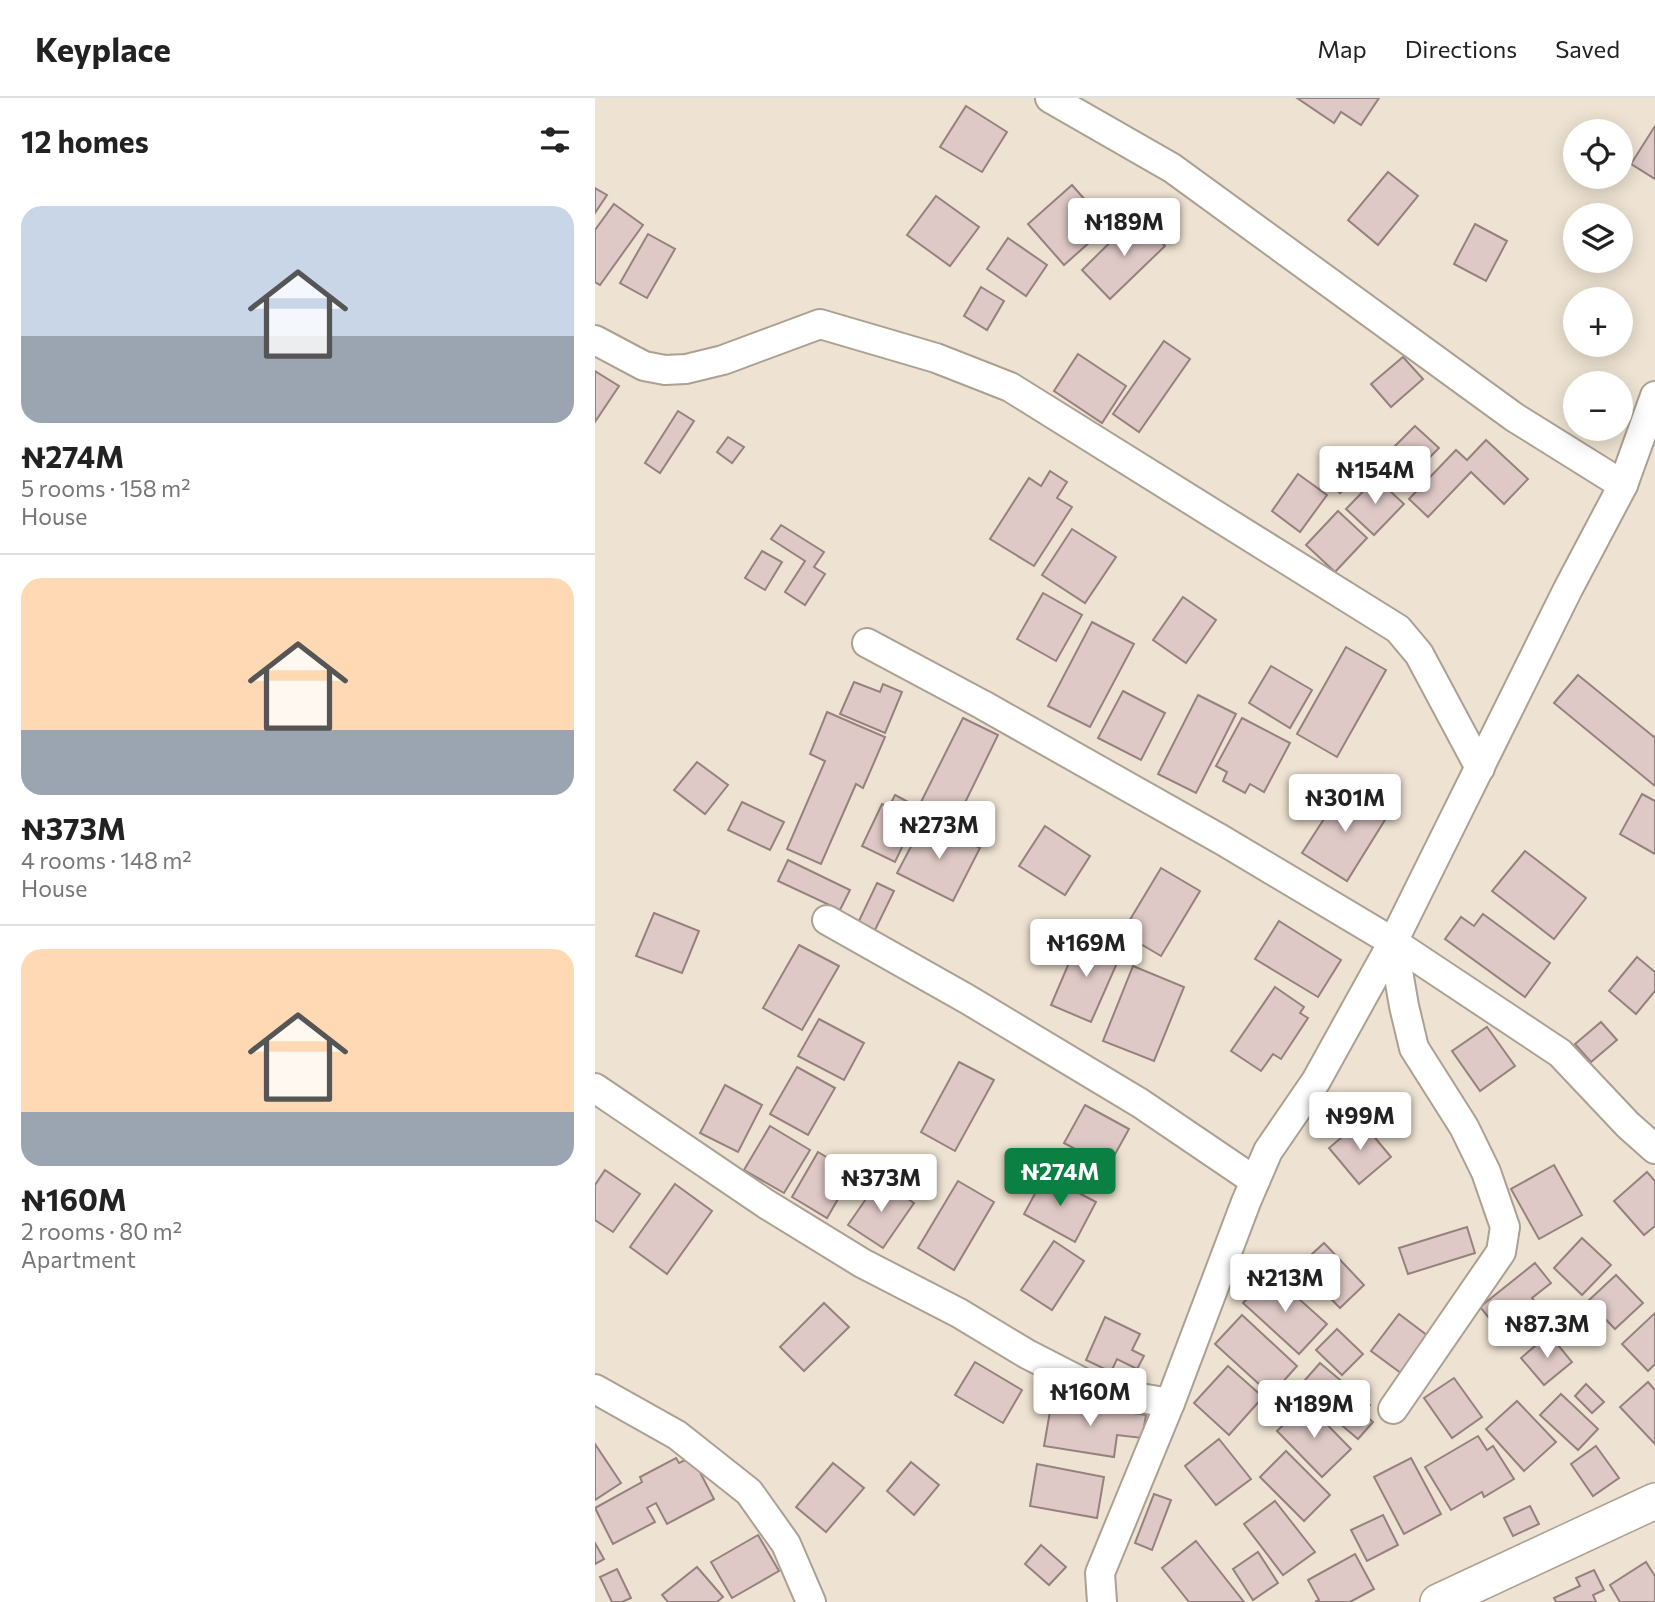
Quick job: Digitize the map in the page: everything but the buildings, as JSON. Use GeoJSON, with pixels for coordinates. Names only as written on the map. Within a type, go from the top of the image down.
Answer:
{"type":"FeatureCollection","features":[{"type":"Feature","properties":{"kind":"street"},"geometry":{"type":"LineString","coordinates":[[1050,98],[1172,168],[1514,417],[1637,472]]}},
{"type":"Feature","properties":{"kind":"street"},"geometry":{"type":"LineString","coordinates":[[595,340],[644,366],[666,370],[687,369],[723,360],[820,324],[936,358],[1010,387],[1398,629],[1419,654],[1480,768]]}},
{"type":"Feature","properties":{"kind":"street"},"geometry":{"type":"LineString","coordinates":[[1102,1602],[1100,1573],[1170,1403],[1268,1151],[1316,1082],[1393,942],[1568,589],[1637,472],[1655,396]]}},
{"type":"Feature","properties":{"kind":"street"},"geometry":{"type":"LineString","coordinates":[[867,643],[995,711],[1222,840],[1393,942],[1560,1053],[1628,1125],[1655,1149]]}},
{"type":"Feature","properties":{"kind":"street"},"geometry":{"type":"LineString","coordinates":[[827,920],[967,999],[1140,1103],[1255,1181]]}},
{"type":"Feature","properties":{"kind":"street"},"geometry":{"type":"LineString","coordinates":[[1393,942],[1414,1048],[1464,1127],[1486,1172],[1504,1227],[1501,1252],[1393,1409]]}},
{"type":"Feature","properties":{"kind":"street"},"geometry":{"type":"LineString","coordinates":[[595,1088],[766,1204],[862,1263],[959,1313],[1027,1354],[1099,1391],[1170,1403]]}},
{"type":"Feature","properties":{"kind":"street"},"geometry":{"type":"LineString","coordinates":[[595,1389],[677,1435],[749,1492],[786,1544],[811,1602]]}},
{"type":"Feature","properties":{"kind":"street"},"geometry":{"type":"LineString","coordinates":[[1438,1602],[1655,1501]]}}]}
